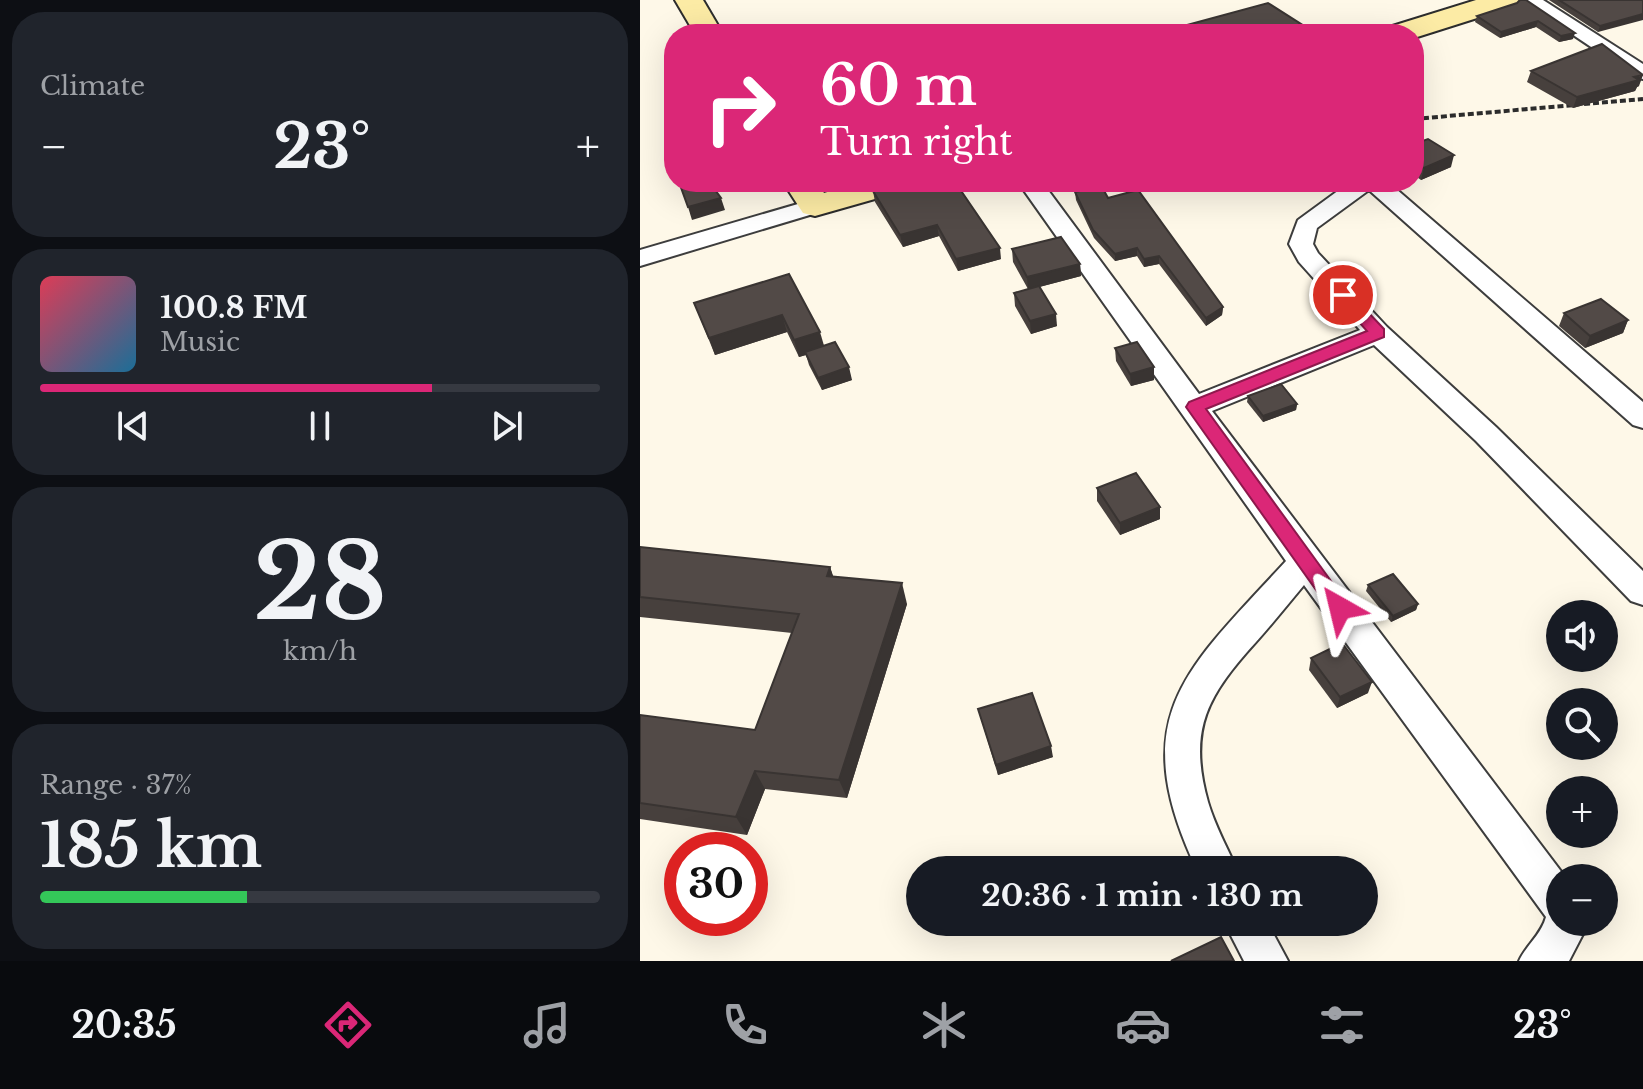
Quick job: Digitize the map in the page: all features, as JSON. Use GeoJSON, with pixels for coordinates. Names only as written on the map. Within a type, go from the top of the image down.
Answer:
{"type":"FeatureCollection","features":[{"type":"Feature","properties":{"kind":"street"},"geometry":{"type":"LineString","coordinates":[[689,0],[703,24]]}},
{"type":"Feature","properties":{"kind":"street"},"geometry":{"type":"LineString","coordinates":[[1424,25],[1505,0]]}},
{"type":"Feature","properties":{"kind":"street"},"geometry":{"type":"LineString","coordinates":[[1530,0],[1643,73]]}},
{"type":"Feature","properties":{"kind":"street"},"geometry":{"type":"LineString","coordinates":[[1037,192],[1305,562],[1546,884]]}},
{"type":"Feature","properties":{"kind":"street"},"geometry":{"type":"LineString","coordinates":[[1351,192],[1306,225],[1301,244],[1308,257],[1378,333],[1486,434],[1643,592]]}},
{"type":"Feature","properties":{"kind":"street"},"geometry":{"type":"LineString","coordinates":[[1385,192],[1643,418]]}},
{"type":"Feature","properties":{"kind":"street"},"geometry":{"type":"LineString","coordinates":[[640,258],[807,194]]}},
{"type":"Feature","properties":{"kind":"street"},"geometry":{"type":"LineString","coordinates":[[1195,407],[1378,333]]}},
{"type":"Feature","properties":{"kind":"street"},"geometry":{"type":"LineString","coordinates":[[1210,856],[1199,836],[1183,781],[1182,744],[1188,709],[1202,679],[1218,658],[1305,562]]}},
{"type":"Feature","properties":{"kind":"street"},"geometry":{"type":"LineString","coordinates":[[1252,936],[1267,961]]}},
{"type":"Feature","properties":{"kind":"street"},"geometry":{"type":"LineString","coordinates":[[1540,961],[1559,944],[1562,936]]}},
{"type":"Feature","properties":{"kind":"path"},"geometry":{"type":"LineString","coordinates":[[1424,118],[1643,99]]}},
{"type":"Feature","properties":{"kind":"building"},"geometry":{"type":"Polygon","coordinates":[[[1526,0],[1575,33],[1561,36],[1538,21],[1501,32],[1477,16],[1526,0]]]}},
{"type":"Feature","properties":{"kind":"building"},"geometry":{"type":"Polygon","coordinates":[[[1559,0],[1643,0],[1643,14],[1600,26],[1559,0]]]}},
{"type":"Feature","properties":{"kind":"building"},"geometry":{"type":"Polygon","coordinates":[[[1268,3],[1301,24],[1191,24],[1268,3]]]}},
{"type":"Feature","properties":{"kind":"building"},"geometry":{"type":"Polygon","coordinates":[[[1602,44],[1643,75],[1634,77],[1639,80],[1577,97],[1531,71],[1602,44]]]}},
{"type":"Feature","properties":{"kind":"building"},"geometry":{"type":"Polygon","coordinates":[[[1428,139],[1454,155],[1424,168],[1424,140],[1428,139]]]}},
{"type":"Feature","properties":{"kind":"building"},"geometry":{"type":"Polygon","coordinates":[[[683,192],[716,192],[721,198],[688,207],[683,192]]]}},
{"type":"Feature","properties":{"kind":"building"},"geometry":{"type":"Polygon","coordinates":[[[874,192],[962,192],[1000,248],[956,259],[937,225],[900,235],[874,192]]]}},
{"type":"Feature","properties":{"kind":"building"},"geometry":{"type":"Polygon","coordinates":[[[1075,192],[1105,192],[1108,198],[1139,192],[1223,307],[1206,318],[1159,256],[1144,259],[1137,248],[1115,254],[1093,230],[1075,192]]]}},
{"type":"Feature","properties":{"kind":"building"},"geometry":{"type":"Polygon","coordinates":[[[1061,237],[1080,264],[1027,277],[1012,249],[1061,237]]]}},
{"type":"Feature","properties":{"kind":"building"},"geometry":{"type":"Polygon","coordinates":[[[789,274],[820,332],[794,340],[782,315],[709,338],[694,303],[789,274]]]}},
{"type":"Feature","properties":{"kind":"building"},"geometry":{"type":"Polygon","coordinates":[[[1039,286],[1056,314],[1030,321],[1014,293],[1039,286]]]}},
{"type":"Feature","properties":{"kind":"building"},"geometry":{"type":"Polygon","coordinates":[[[1601,299],[1628,320],[1590,336],[1564,313],[1601,299]]]}},
{"type":"Feature","properties":{"kind":"building"},"geometry":{"type":"Polygon","coordinates":[[[835,342],[849,367],[818,378],[805,352],[835,342]]]}},
{"type":"Feature","properties":{"kind":"building"},"geometry":{"type":"Polygon","coordinates":[[[1137,342],[1154,367],[1130,374],[1115,348],[1137,342]]]}},
{"type":"Feature","properties":{"kind":"building"},"geometry":{"type":"Polygon","coordinates":[[[1281,384],[1297,404],[1263,416],[1248,396],[1281,384]]]}},
{"type":"Feature","properties":{"kind":"building"},"geometry":{"type":"Polygon","coordinates":[[[1136,473],[1160,507],[1120,523],[1097,488],[1136,473]]]}},
{"type":"Feature","properties":{"kind":"building"},"geometry":{"type":"Polygon","coordinates":[[[640,547],[830,567],[827,576],[902,583],[839,780],[755,771],[736,817],[640,803],[640,715],[755,730],[799,614],[640,597],[640,547]]]}},
{"type":"Feature","properties":{"kind":"building"},"geometry":{"type":"Polygon","coordinates":[[[1393,574],[1418,604],[1393,616],[1368,585],[1393,574]]]}},
{"type":"Feature","properties":{"kind":"building"},"geometry":{"type":"Polygon","coordinates":[[[1342,643],[1372,682],[1340,697],[1311,658],[1342,643]]]}},
{"type":"Feature","properties":{"kind":"building"},"geometry":{"type":"Polygon","coordinates":[[[1032,693],[1051,746],[996,765],[978,709],[1032,693]]]}},
{"type":"Feature","properties":{"kind":"building"},"geometry":{"type":"Polygon","coordinates":[[[1221,937],[1234,961],[1171,961],[1221,937]]]}},
{"type":"Feature","properties":{"kind":"route"},"geometry":{"type":"LineString","coordinates":[[1340,608],[1195,407],[1378,333],[1343,295]]}}]}
